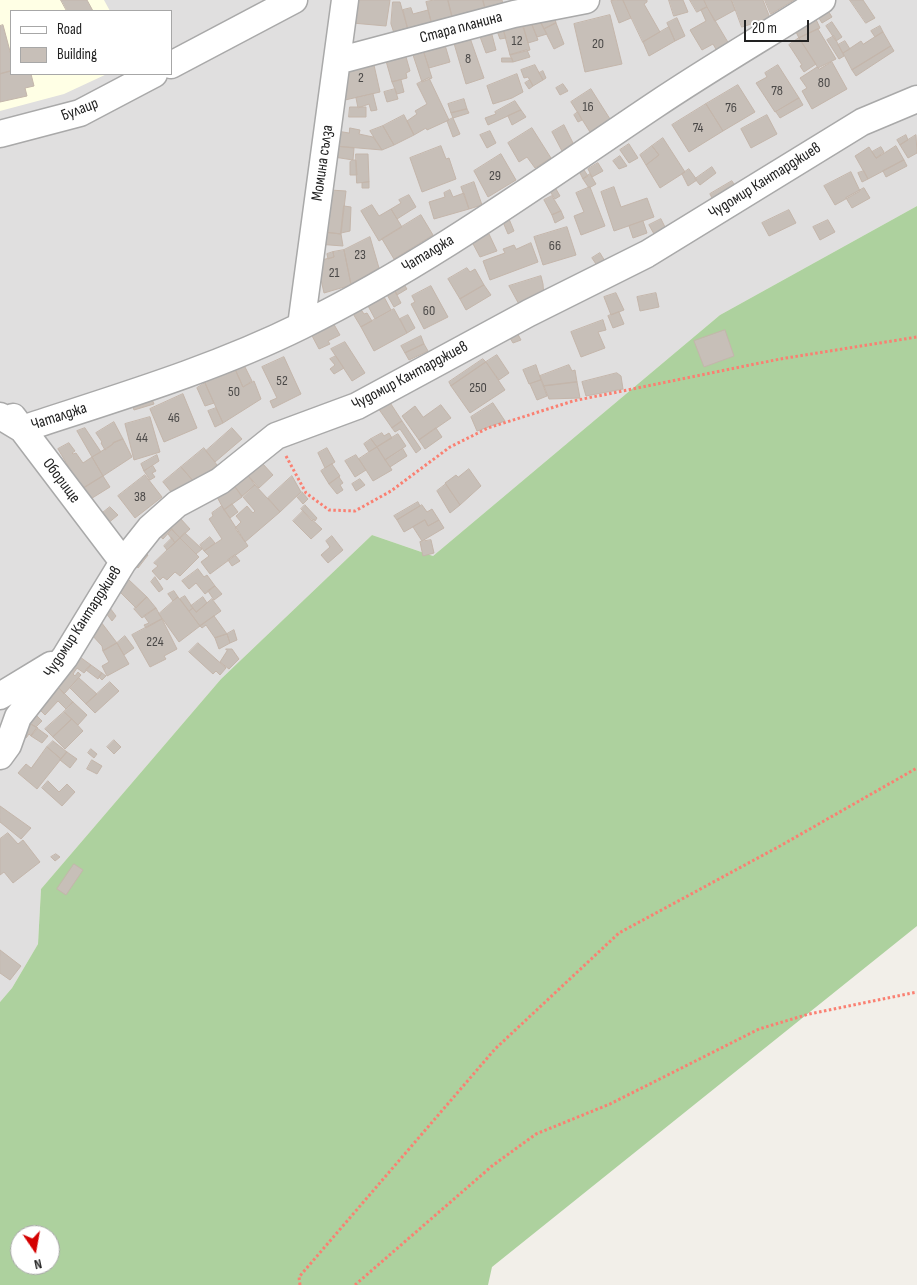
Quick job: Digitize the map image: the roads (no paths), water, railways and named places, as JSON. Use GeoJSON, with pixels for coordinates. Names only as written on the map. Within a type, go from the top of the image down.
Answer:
{"type":"FeatureCollection","features":[{"type":"Feature","properties":{"kind":"street"},"geometry":{"type":"LineString","coordinates":[[172,64],[294,0]]}},
{"type":"Feature","properties":{"kind":"street","name":"Момина сълза"},"geometry":{"type":"LineString","coordinates":[[301,326],[345,0]]}},
{"type":"Feature","properties":{"kind":"street","name":"Стара планина"},"geometry":{"type":"LineString","coordinates":[[337,61],[514,14],[586,0]]}},
{"type":"Feature","properties":{"kind":"street","name":"Чаталджа"},"geometry":{"type":"LineString","coordinates":[[11,423],[188,375],[301,326],[374,287],[487,219],[658,103],[822,0]]}},
{"type":"Feature","properties":{"kind":"street","name":"Булаир"},"geometry":{"type":"LineString","coordinates":[[0,134],[80,113],[152,75]]}},
{"type":"Feature","properties":{"kind":"street","name":"Чудомир Кантарджиев"},"geometry":{"type":"LineString","coordinates":[[0,756],[8,745],[18,717],[65,657],[122,562],[150,528],[178,504],[220,481],[276,436],[357,406],[529,313],[647,254],[862,122],[917,99]]}},
{"type":"Feature","properties":{"kind":"street","name":"Оборище"},"geometry":{"type":"LineString","coordinates":[[0,400],[11,423],[122,562]]}},
{"type":"Feature","properties":{"kind":"street"},"geometry":{"type":"LineString","coordinates":[[0,696],[65,657]]}}]}
